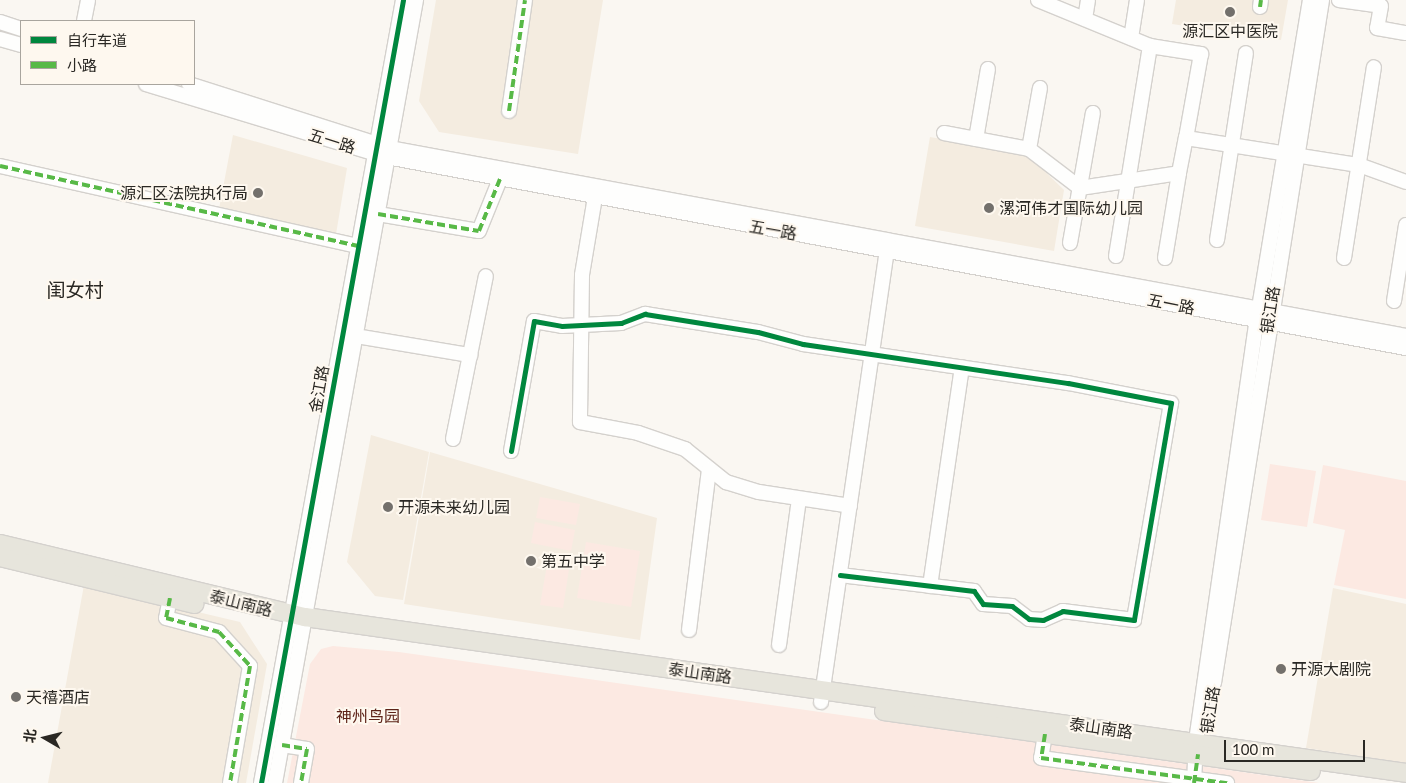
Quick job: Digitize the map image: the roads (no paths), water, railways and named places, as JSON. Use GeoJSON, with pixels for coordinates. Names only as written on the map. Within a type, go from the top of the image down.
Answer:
{"type":"FeatureCollection","features":[{"type":"Feature","properties":{"kind":"main road","name":"泰山南路"},"geometry":{"type":"LineString","coordinates":[[0,544],[124,581],[170,598],[297,622],[822,696],[1406,773]]}},
{"type":"Feature","properties":{"kind":"main road","name":"泰山南路"},"geometry":{"type":"LineString","coordinates":[[0,557],[124,581],[297,622]]}},
{"type":"Feature","properties":{"kind":"main road","name":"泰山南路"},"geometry":{"type":"LineString","coordinates":[[822,696],[1045,734],[1200,746],[1391,783]]}},
{"type":"Feature","properties":{"kind":"street"},"geometry":{"type":"LineString","coordinates":[[84,20],[88,0]]}},
{"type":"Feature","properties":{"kind":"street","name":"金江路"},"geometry":{"type":"LineString","coordinates":[[337,401],[356,336],[378,214],[381,151],[403,0]]}},
{"type":"Feature","properties":{"kind":"street","name":"金江路"},"geometry":{"type":"LineString","coordinates":[[261,783],[297,622],[337,401],[358,246],[416,0]]}},
{"type":"Feature","properties":{"kind":"street"},"geometry":{"type":"LineString","coordinates":[[509,111],[525,0]]}},
{"type":"Feature","properties":{"kind":"street"},"geometry":{"type":"LineString","coordinates":[[1038,0],[1150,46],[1201,54],[1165,258]]}},
{"type":"Feature","properties":{"kind":"street"},"geometry":{"type":"LineString","coordinates":[[1085,19],[1088,0]]}},
{"type":"Feature","properties":{"kind":"street"},"geometry":{"type":"LineString","coordinates":[[1131,38],[1137,0]]}},
{"type":"Feature","properties":{"kind":"street","name":"银江路"},"geometry":{"type":"LineString","coordinates":[[1195,781],[1263,315],[1290,154],[1310,0]]}},
{"type":"Feature","properties":{"kind":"street","name":"银江路"},"geometry":{"type":"LineString","coordinates":[[1290,154],[1322,0]]}},
{"type":"Feature","properties":{"kind":"street"},"geometry":{"type":"LineString","coordinates":[[1339,0],[1381,6],[1377,28],[1406,33]]}},
{"type":"Feature","properties":{"kind":"street"},"geometry":{"type":"LineString","coordinates":[[0,22],[20,29]]}},
{"type":"Feature","properties":{"kind":"street"},"geometry":{"type":"LineString","coordinates":[[0,39],[20,45]]}},
{"type":"Feature","properties":{"kind":"street"},"geometry":{"type":"LineString","coordinates":[[1116,256],[1150,46]]}},
{"type":"Feature","properties":{"kind":"street"},"geometry":{"type":"LineString","coordinates":[[1217,240],[1246,53]]}},
{"type":"Feature","properties":{"kind":"street"},"geometry":{"type":"LineString","coordinates":[[1344,258],[1374,67]]}},
{"type":"Feature","properties":{"kind":"street"},"geometry":{"type":"LineString","coordinates":[[976,139],[988,69]]}},
{"type":"Feature","properties":{"kind":"street","name":"五一路"},"geometry":{"type":"LineString","coordinates":[[150,85],[381,151],[500,179],[595,197],[888,244]]}},
{"type":"Feature","properties":{"kind":"street","name":"五一路"},"geometry":{"type":"LineString","coordinates":[[192,85],[381,151],[1263,315],[1406,348]]}},
{"type":"Feature","properties":{"kind":"street"},"geometry":{"type":"LineString","coordinates":[[1029,149],[1040,88]]}},
{"type":"Feature","properties":{"kind":"street"},"geometry":{"type":"LineString","coordinates":[[1070,243],[1092,113]]}},
{"type":"Feature","properties":{"kind":"street"},"geometry":{"type":"LineString","coordinates":[[944,133],[1029,149],[1080,188],[1179,172]]}},
{"type":"Feature","properties":{"kind":"street"},"geometry":{"type":"LineString","coordinates":[[1186,138],[1359,165],[1406,182]]}},
{"type":"Feature","properties":{"kind":"street"},"geometry":{"type":"LineString","coordinates":[[0,166],[358,246]]}},
{"type":"Feature","properties":{"kind":"street"},"geometry":{"type":"LineString","coordinates":[[378,214],[480,231],[500,179]]}},
{"type":"Feature","properties":{"kind":"street"},"geometry":{"type":"LineString","coordinates":[[595,197],[582,275],[580,422],[638,433],[684,449],[726,482],[799,498],[850,506]]}},
{"type":"Feature","properties":{"kind":"street"},"geometry":{"type":"LineString","coordinates":[[1394,301],[1406,224]]}},
{"type":"Feature","properties":{"kind":"street"},"geometry":{"type":"LineString","coordinates":[[822,696],[888,244]]}},
{"type":"Feature","properties":{"kind":"street"},"geometry":{"type":"LineString","coordinates":[[453,439],[486,276]]}},
{"type":"Feature","properties":{"kind":"street"},"geometry":{"type":"LineString","coordinates":[[511,451],[534,322],[562,326],[581,323],[621,322],[645,314],[872,354],[962,367],[1171,403],[1134,620],[1063,611],[1043,620],[1029,619],[1012,606],[983,604],[974,591],[840,575]]}},
{"type":"Feature","properties":{"kind":"street","name":"五一路"},"geometry":{"type":"LineString","coordinates":[[1263,315],[1406,336]]}},
{"type":"Feature","properties":{"kind":"street"},"geometry":{"type":"LineString","coordinates":[[356,336],[470,355]]}},
{"type":"Feature","properties":{"kind":"street"},"geometry":{"type":"LineString","coordinates":[[930,586],[962,367]]}},
{"type":"Feature","properties":{"kind":"street"},"geometry":{"type":"LineString","coordinates":[[689,630],[709,469]]}},
{"type":"Feature","properties":{"kind":"street"},"geometry":{"type":"LineString","coordinates":[[779,644],[799,498]]}},
{"type":"Feature","properties":{"kind":"street"},"geometry":{"type":"LineString","coordinates":[[170,598],[166,618],[219,632],[250,666],[230,783]]}},
{"type":"Feature","properties":{"kind":"street","name":"金江路"},"geometry":{"type":"LineString","coordinates":[[275,783],[282,745],[297,622]]}},
{"type":"Feature","properties":{"kind":"street"},"geometry":{"type":"LineString","coordinates":[[1045,734],[1041,758],[1195,781],[1227,783]]}},
{"type":"Feature","properties":{"kind":"street"},"geometry":{"type":"LineString","coordinates":[[282,745],[307,749],[301,783]]}},
{"type":"Feature","properties":{"kind":"place","name":"源汇区中医院"},"geometry":{"type":"Point","coordinates":[1230,12]}},
{"type":"Feature","properties":{"kind":"place","name":"源汇区法院执行局"},"geometry":{"type":"Point","coordinates":[258,193]}},
{"type":"Feature","properties":{"kind":"place","name":"漯河伟才国际幼儿园"},"geometry":{"type":"Point","coordinates":[989,208]}},
{"type":"Feature","properties":{"kind":"place","name":"开源未来幼儿园"},"geometry":{"type":"Point","coordinates":[388,507]}},
{"type":"Feature","properties":{"kind":"place","name":"第五中学"},"geometry":{"type":"Point","coordinates":[531,561]}},
{"type":"Feature","properties":{"kind":"place","name":"开源大剧院"},"geometry":{"type":"Point","coordinates":[1281,669]}},
{"type":"Feature","properties":{"kind":"place","name":"天禧酒店"},"geometry":{"type":"Point","coordinates":[16,697]}},
{"type":"Feature","properties":{"kind":"district","name":"闺女村"},"geometry":{"type":"Point","coordinates":[75,290]}},
{"type":"Feature","properties":{"kind":"park label","name":"神州鸟园"},"geometry":{"type":"Point","coordinates":[368,716]}}]}
